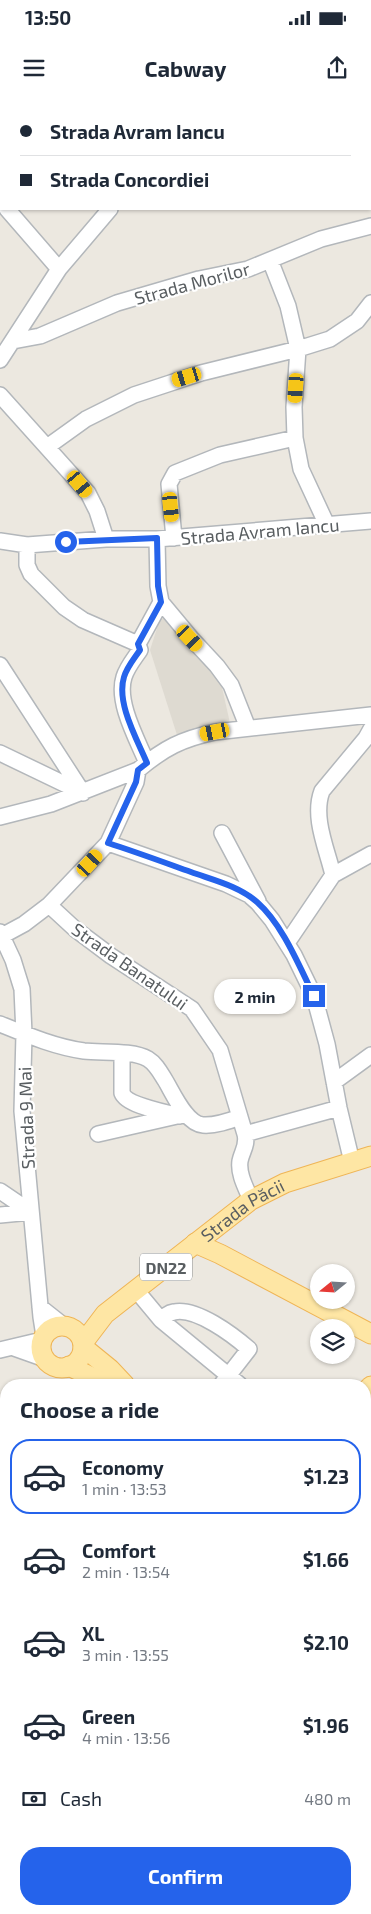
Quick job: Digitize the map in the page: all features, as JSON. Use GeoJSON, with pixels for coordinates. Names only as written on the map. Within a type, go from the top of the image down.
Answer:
{"type":"FeatureCollection","features":[{"type":"Feature","properties":{"kind":"main road","name":"Strada Păcii"},"geometry":{"type":"LineString","coordinates":[[76,1336],[251,1200],[285,1183],[371,1156]]}},
{"type":"Feature","properties":{"kind":"main road","name":"DN22"},"geometry":{"type":"LineString","coordinates":[[195,1243],[370,1331]]}},
{"type":"Feature","properties":{"kind":"main road"},"geometry":{"type":"LineString","coordinates":[[96,1379],[69,1366],[53,1366],[45,1359],[41,1348],[43,1338],[50,1330],[57,1326],[76,1336],[119,1379]]}},
{"type":"Feature","properties":{"kind":"main road"},"geometry":{"type":"LineString","coordinates":[[69,1366],[81,1357],[76,1336]]}},
{"type":"Feature","properties":{"kind":"street"},"geometry":{"type":"LineString","coordinates":[[7,210],[59,269]]}},
{"type":"Feature","properties":{"kind":"street"},"geometry":{"type":"LineString","coordinates":[[0,360],[59,269],[109,210]]}},
{"type":"Feature","properties":{"kind":"street","name":"Strada Morilor"},"geometry":{"type":"LineString","coordinates":[[13,341],[40,336],[117,303],[199,279],[248,269],[321,239],[371,226]]}},
{"type":"Feature","properties":{"kind":"street"},"geometry":{"type":"LineString","coordinates":[[270,260],[288,306],[298,349],[294,407],[295,438],[301,469],[327,525]]}},
{"type":"Feature","properties":{"kind":"street"},"geometry":{"type":"LineString","coordinates":[[47,447],[86,419],[134,395],[201,373],[298,349],[330,339],[358,321],[371,303]]}},
{"type":"Feature","properties":{"kind":"street"},"geometry":{"type":"LineString","coordinates":[[0,395],[88,493],[98,511],[106,539]]}},
{"type":"Feature","properties":{"kind":"street"},"geometry":{"type":"LineString","coordinates":[[174,538],[169,484],[175,473],[220,455],[295,438]]}},
{"type":"Feature","properties":{"kind":"street","name":"Strada Avram Iancu"},"geometry":{"type":"LineString","coordinates":[[0,541],[27,545],[106,539],[174,538],[371,521]]}},
{"type":"Feature","properties":{"kind":"street"},"geometry":{"type":"LineString","coordinates":[[157,538],[158,586],[161,602],[190,638],[217,666],[231,685],[248,728]]}},
{"type":"Feature","properties":{"kind":"street"},"geometry":{"type":"LineString","coordinates":[[27,545],[27,565],[31,574],[64,607],[83,620],[138,644]]}},
{"type":"Feature","properties":{"kind":"street"},"geometry":{"type":"LineString","coordinates":[[1,935],[24,924],[50,905],[108,843],[142,766],[124,706],[122,694],[124,677],[140,650],[138,644],[161,602]]}},
{"type":"Feature","properties":{"kind":"street"},"geometry":{"type":"LineString","coordinates":[[0,664],[83,793]]}},
{"type":"Feature","properties":{"kind":"street"},"geometry":{"type":"LineString","coordinates":[[0,817],[51,804],[83,793],[142,766],[163,751],[191,737],[248,728],[371,715]]}},
{"type":"Feature","properties":{"kind":"street"},"geometry":{"type":"LineString","coordinates":[[334,875],[319,818],[319,800],[322,791],[371,730]]}},
{"type":"Feature","properties":{"kind":"street"},"geometry":{"type":"LineString","coordinates":[[0,753],[83,793]]}},
{"type":"Feature","properties":{"kind":"street"},"geometry":{"type":"LineString","coordinates":[[222,833],[258,903]]}},
{"type":"Feature","properties":{"kind":"street"},"geometry":{"type":"LineString","coordinates":[[108,843],[226,884],[249,895],[272,920],[287,943],[314,996],[327,1044],[339,1108],[352,1162]]}},
{"type":"Feature","properties":{"kind":"street"},"geometry":{"type":"LineString","coordinates":[[287,943],[334,875],[371,854]]}},
{"type":"Feature","properties":{"kind":"street","name":"Strada Banatului"},"geometry":{"type":"LineString","coordinates":[[50,905],[76,929],[111,956],[192,1009],[220,1050],[246,1134]]}},
{"type":"Feature","properties":{"kind":"street","name":"Strada 9 Mai"},"geometry":{"type":"LineString","coordinates":[[1,935],[15,966],[22,989],[24,1034],[22,1111],[43,1338]]}},
{"type":"Feature","properties":{"kind":"street"},"geometry":{"type":"LineString","coordinates":[[0,1024],[56,1045],[83,1051],[141,1055],[157,1067],[182,1115]]}},
{"type":"Feature","properties":{"kind":"street"},"geometry":{"type":"LineString","coordinates":[[122,1054],[122,1093],[125,1098],[134,1103],[182,1115],[195,1123],[203,1125],[240,1118]]}},
{"type":"Feature","properties":{"kind":"street"},"geometry":{"type":"LineString","coordinates":[[334,1082],[371,1055]]}},
{"type":"Feature","properties":{"kind":"street"},"geometry":{"type":"LineString","coordinates":[[251,1200],[240,1168],[240,1160],[247,1140],[246,1134],[339,1108]]}},
{"type":"Feature","properties":{"kind":"street"},"geometry":{"type":"LineString","coordinates":[[98,1134],[182,1115]]}},
{"type":"Feature","properties":{"kind":"street"},"geometry":{"type":"LineString","coordinates":[[0,1191],[31,1212]]}},
{"type":"Feature","properties":{"kind":"street"},"geometry":{"type":"LineString","coordinates":[[0,1214],[31,1212]]}},
{"type":"Feature","properties":{"kind":"street"},"geometry":{"type":"LineString","coordinates":[[136,1290],[161,1320],[227,1379]]}},
{"type":"Feature","properties":{"kind":"street"},"geometry":{"type":"LineString","coordinates":[[40,1307],[76,1336]]}},
{"type":"Feature","properties":{"kind":"street"},"geometry":{"type":"LineString","coordinates":[[161,1320],[167,1314],[174,1312],[182,1311],[196,1314],[249,1349],[232,1379]]}},
{"type":"Feature","properties":{"kind":"street"},"geometry":{"type":"LineString","coordinates":[[6,1349],[43,1338]]}},
{"type":"Feature","properties":{"kind":"street"},"geometry":{"type":"LineString","coordinates":[[6,1349],[45,1359]]}},
{"type":"Feature","properties":{"kind":"shaded area"},"geometry":{"type":"Polygon","coordinates":[[[166,618],[221,683],[230,723],[177,735],[150,650],[160,619],[166,618]]]}},
{"type":"Feature","properties":{"kind":"route"},"geometry":{"type":"LineString","coordinates":[[66,542],[157,538],[158,586],[161,602],[138,644],[140,650],[127,668],[122,687],[124,706],[147,763],[138,770],[136,782],[108,843],[226,884],[249,895],[272,920],[294,955],[314,996]]}}]}
